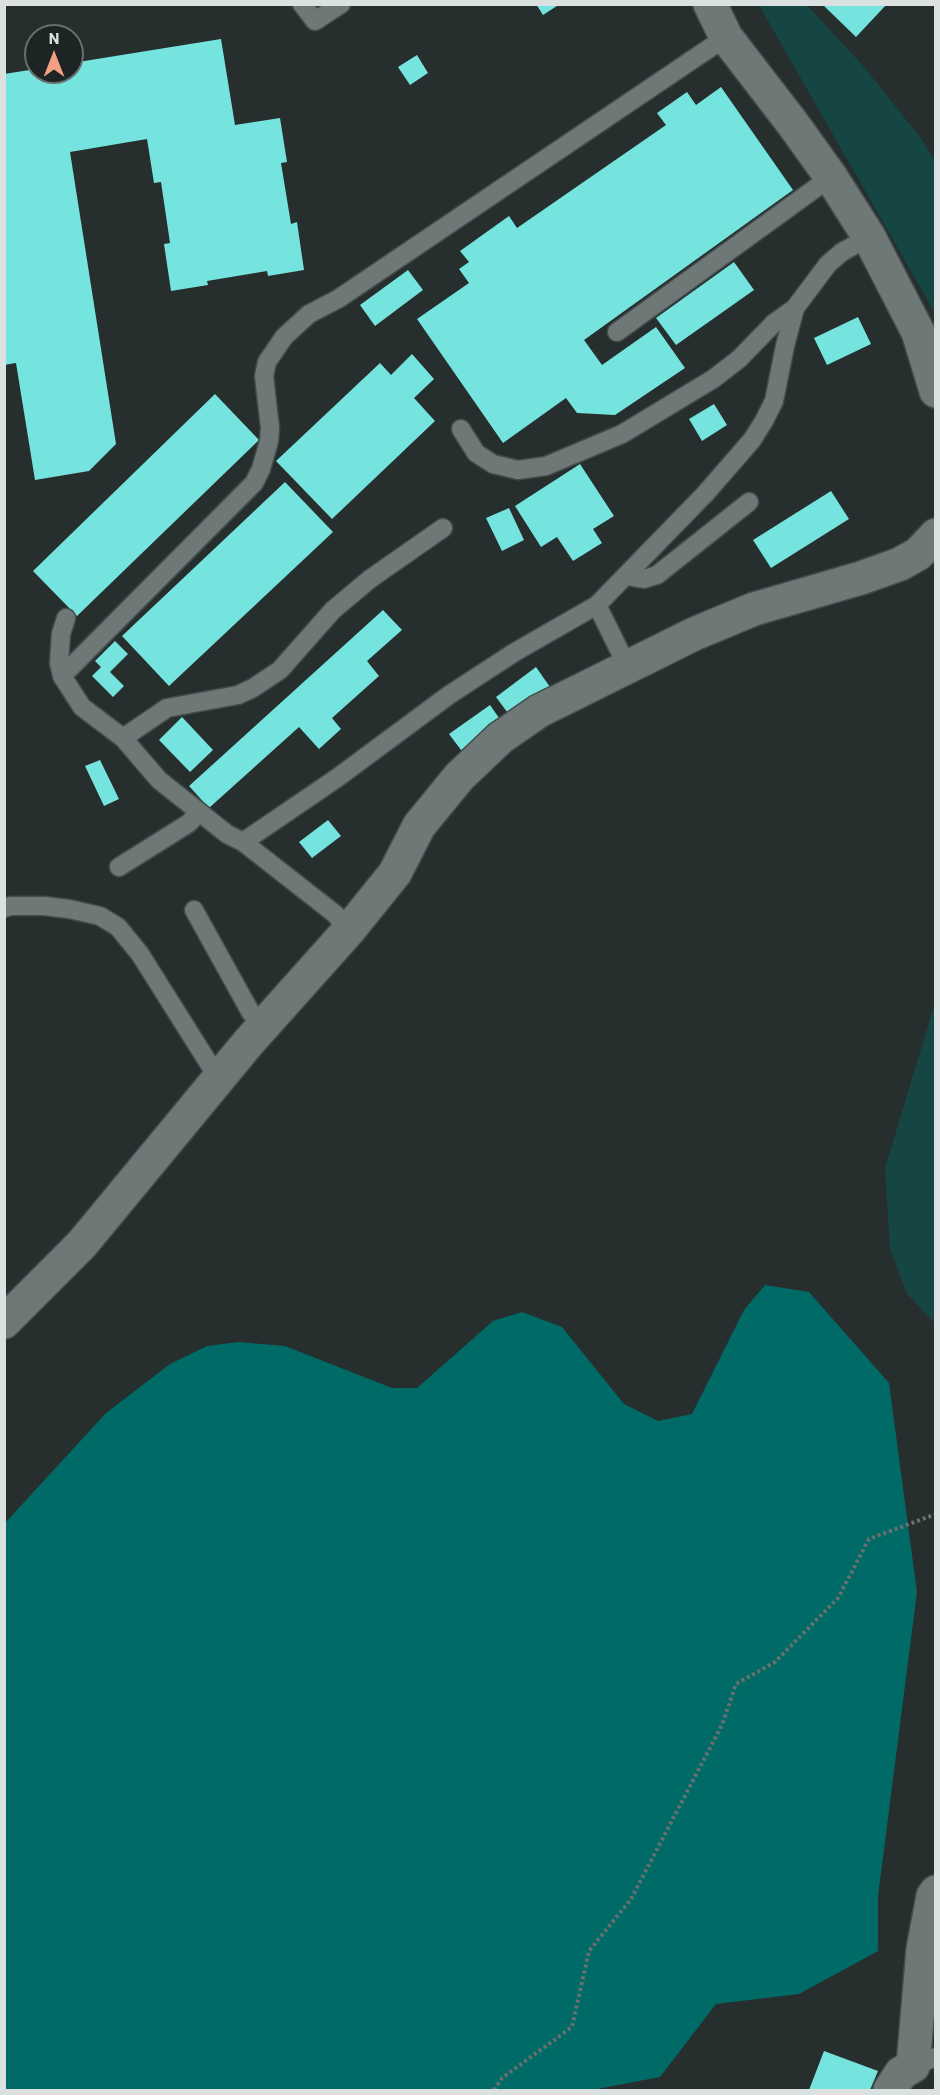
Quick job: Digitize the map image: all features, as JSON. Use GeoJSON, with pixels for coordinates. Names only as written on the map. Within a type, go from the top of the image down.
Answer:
{"type":"FeatureCollection","features":[{"type":"Feature","properties":{"kind":"street"},"geometry":{"type":"LineString","coordinates":[[710,4],[726,37],[794,124],[869,237],[918,332],[936,391]]}},
{"type":"Feature","properties":{"kind":"street"},"geometry":{"type":"LineString","coordinates":[[4,1322],[81,1244],[264,1024],[349,930],[395,873],[419,826],[459,777],[500,738],[539,711],[627,666],[754,609],[861,578],[900,564],[918,554],[936,535]]}},
{"type":"Feature","properties":{"kind":"street"},"geometry":{"type":"LineString","coordinates":[[890,2091],[901,2073],[924,2062],[923,1949],[933,1896],[936,1892]]}},
{"type":"Feature","properties":{"kind":"lane"},"geometry":{"type":"LineString","coordinates":[[302,4],[315,21],[341,4]]}},
{"type":"Feature","properties":{"kind":"lane"},"geometry":{"type":"LineString","coordinates":[[62,676],[254,483],[261,469],[269,441],[270,428],[264,376],[267,362],[284,337],[309,314],[338,298],[726,37]]}},
{"type":"Feature","properties":{"kind":"lane"},"geometry":{"type":"LineString","coordinates":[[617,332],[831,177]]}},
{"type":"Feature","properties":{"kind":"lane"},"geometry":{"type":"LineString","coordinates":[[461,429],[476,453],[493,464],[518,470],[546,466],[622,434],[713,379],[739,359],[774,323],[795,308],[828,264],[842,252],[869,237]]}},
{"type":"Feature","properties":{"kind":"lane"},"geometry":{"type":"LineString","coordinates":[[243,842],[337,778],[449,695],[515,652],[597,606],[705,494],[752,440],[774,401],[795,308]]}},
{"type":"Feature","properties":{"kind":"lane"},"geometry":{"type":"LineString","coordinates":[[627,576],[644,579],[657,575],[749,502]]}},
{"type":"Feature","properties":{"kind":"lane"},"geometry":{"type":"LineString","coordinates":[[123,738],[167,708],[238,695],[253,688],[280,670],[340,604],[370,579],[443,528]]}},
{"type":"Feature","properties":{"kind":"lane"},"geometry":{"type":"LineString","coordinates":[[597,606],[627,666]]}},
{"type":"Feature","properties":{"kind":"lane"},"geometry":{"type":"LineString","coordinates":[[66,618],[61,634],[59,663],[62,676],[82,706],[123,738],[159,780],[199,813],[227,834],[243,842],[335,914],[349,930]]}},
{"type":"Feature","properties":{"kind":"lane"},"geometry":{"type":"LineString","coordinates":[[119,867],[189,823],[199,813]]}},
{"type":"Feature","properties":{"kind":"lane"},"geometry":{"type":"LineString","coordinates":[[4,908],[44,906],[69,909],[100,916],[118,927],[140,954],[219,1078]]}},
{"type":"Feature","properties":{"kind":"lane"},"geometry":{"type":"LineString","coordinates":[[194,910],[251,1013],[264,1024]]}},
{"type":"Feature","properties":{"kind":"path"},"geometry":{"type":"LineString","coordinates":[[494,2091],[502,2078],[572,2027],[589,1951],[631,1899],[722,1725],[736,1684],[775,1662],[838,1598],[869,1539],[936,1514]]}},
{"type":"Feature","properties":{"kind":"shaded area"},"geometry":{"type":"Polygon","coordinates":[[[759,5],[807,5],[864,67],[923,141],[935,162],[935,313],[759,5]]]}},
{"type":"Feature","properties":{"kind":"shaded area"},"geometry":{"type":"Polygon","coordinates":[[[935,1003],[935,1323],[907,1294],[890,1249],[885,1168],[935,1003]]]}},
{"type":"Feature","properties":{"kind":"shaded area"},"geometry":{"type":"Polygon","coordinates":[[[765,1285],[809,1292],[889,1383],[917,1592],[878,1896],[878,1951],[799,1994],[716,2004],[660,2077],[592,2090],[5,2090],[5,1523],[106,1413],[170,1364],[207,1346],[238,1342],[285,1346],[392,1388],[417,1388],[493,1321],[522,1312],[562,1327],[624,1404],[658,1421],[692,1414],[744,1310],[765,1285]]]}},
{"type":"Feature","properties":{"kind":"building"},"geometry":{"type":"Polygon","coordinates":[[[536,4],[560,4],[543,15],[536,4]]]}},
{"type":"Feature","properties":{"kind":"building"},"geometry":{"type":"Polygon","coordinates":[[[822,4],[887,4],[856,37],[822,4]]]}},
{"type":"Feature","properties":{"kind":"building"},"geometry":{"type":"Polygon","coordinates":[[[221,39],[235,125],[280,118],[287,162],[281,163],[291,224],[297,222],[304,270],[268,276],[267,271],[207,281],[208,285],[171,291],[164,244],[170,243],[161,182],[154,183],[147,139],[70,152],[116,444],[89,471],[35,480],[16,363],[4,365],[4,74],[24,71],[24,84],[84,84],[84,61],[221,39]]]}},
{"type":"Feature","properties":{"kind":"building"},"geometry":{"type":"Polygon","coordinates":[[[417,55],[428,73],[410,85],[398,67],[417,55]]]}},
{"type":"Feature","properties":{"kind":"building"},"geometry":{"type":"Polygon","coordinates":[[[721,87],[793,190],[584,340],[602,365],[656,327],[685,368],[615,415],[577,413],[566,398],[503,443],[417,319],[469,283],[459,269],[469,262],[460,251],[509,216],[517,228],[666,125],[657,113],[687,92],[696,105],[721,87]]]}},
{"type":"Feature","properties":{"kind":"building"},"geometry":{"type":"Polygon","coordinates":[[[734,262],[754,290],[676,345],[656,318],[734,262]]]}},
{"type":"Feature","properties":{"kind":"building"},"geometry":{"type":"Polygon","coordinates":[[[408,270],[423,290],[375,326],[360,305],[408,270]]]}},
{"type":"Feature","properties":{"kind":"building"},"geometry":{"type":"Polygon","coordinates":[[[858,317],[871,344],[827,365],[814,338],[858,317]]]}},
{"type":"Feature","properties":{"kind":"building"},"geometry":{"type":"Polygon","coordinates":[[[412,354],[434,379],[414,398],[435,421],[332,519],[276,461],[380,363],[391,375],[412,354]]]}},
{"type":"Feature","properties":{"kind":"building"},"geometry":{"type":"Polygon","coordinates":[[[215,394],[259,440],[77,616],[33,571],[215,394]]]}},
{"type":"Feature","properties":{"kind":"building"},"geometry":{"type":"Polygon","coordinates":[[[714,404],[727,425],[702,441],[689,419],[714,404]]]}},
{"type":"Feature","properties":{"kind":"building"},"geometry":{"type":"Polygon","coordinates":[[[580,464],[614,516],[593,529],[602,543],[573,561],[557,537],[541,547],[515,506],[580,464]]]}},
{"type":"Feature","properties":{"kind":"building"},"geometry":{"type":"Polygon","coordinates":[[[285,482],[333,532],[169,686],[122,636],[285,482]]]}},
{"type":"Feature","properties":{"kind":"building"},"geometry":{"type":"Polygon","coordinates":[[[831,491],[849,519],[771,568],[753,540],[831,491]]]}},
{"type":"Feature","properties":{"kind":"building"},"geometry":{"type":"Polygon","coordinates":[[[509,508],[524,540],[502,551],[486,518],[509,508]]]}},
{"type":"Feature","properties":{"kind":"building"},"geometry":{"type":"Polygon","coordinates":[[[383,610],[402,630],[367,661],[379,676],[332,718],[341,729],[319,749],[299,727],[209,808],[189,786],[383,610]]]}},
{"type":"Feature","properties":{"kind":"building"},"geometry":{"type":"Polygon","coordinates":[[[115,641],[128,654],[110,672],[124,686],[113,697],[92,676],[101,667],[95,661],[115,641]]]}},
{"type":"Feature","properties":{"kind":"building"},"geometry":{"type":"Polygon","coordinates":[[[536,667],[550,687],[510,716],[496,697],[536,667]]]}},
{"type":"Feature","properties":{"kind":"building"},"geometry":{"type":"Polygon","coordinates":[[[490,705],[504,725],[464,754],[449,734],[490,705]]]}},
{"type":"Feature","properties":{"kind":"building"},"geometry":{"type":"Polygon","coordinates":[[[182,717],[213,750],[190,772],[159,740],[182,717]]]}},
{"type":"Feature","properties":{"kind":"building"},"geometry":{"type":"Polygon","coordinates":[[[100,760],[119,799],[104,806],[85,766],[100,760]]]}},
{"type":"Feature","properties":{"kind":"building"},"geometry":{"type":"Polygon","coordinates":[[[328,820],[341,836],[312,858],[299,842],[328,820]]]}},
{"type":"Feature","properties":{"kind":"building"},"geometry":{"type":"Polygon","coordinates":[[[824,2051],[878,2071],[870,2090],[809,2090],[824,2051]]]}}]}
